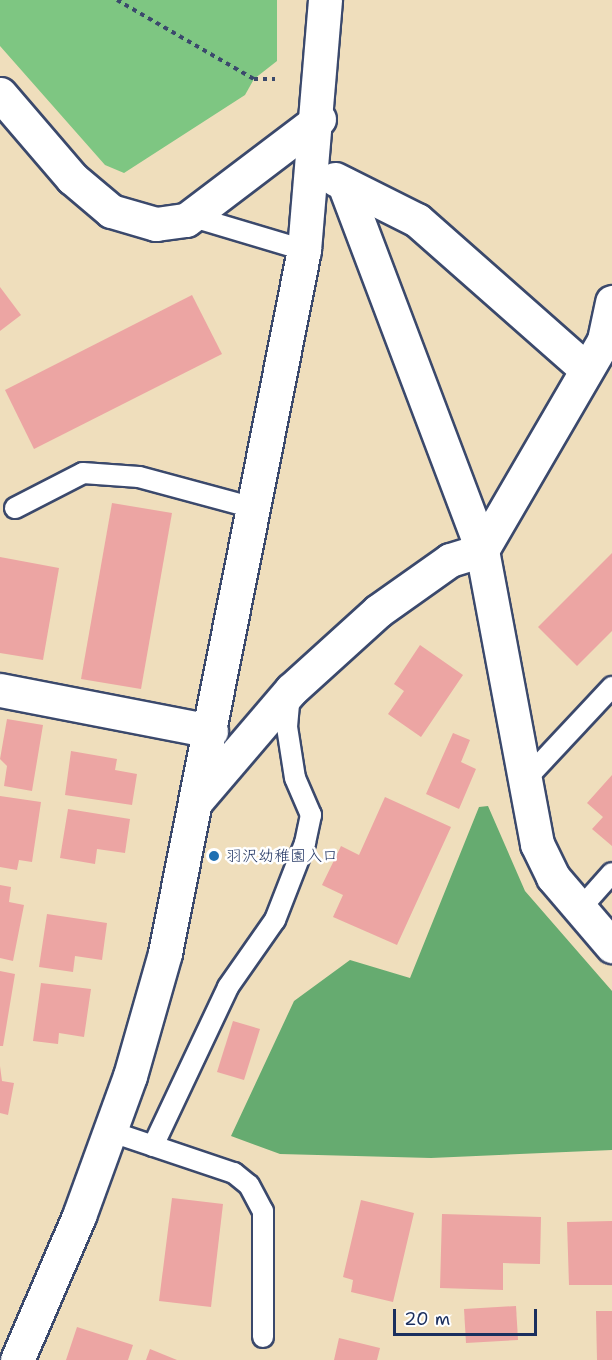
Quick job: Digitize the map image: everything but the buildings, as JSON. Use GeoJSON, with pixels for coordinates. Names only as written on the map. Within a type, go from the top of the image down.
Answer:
{"type":"FeatureCollection","features":[{"type":"Feature","properties":{"kind":"street"},"geometry":{"type":"LineString","coordinates":[[16,1360],[109,1131],[165,953],[211,730],[304,250],[319,119],[325,0]]}},
{"type":"Feature","properties":{"kind":"street"},"geometry":{"type":"LineString","coordinates":[[0,94],[72,178],[111,211],[156,224],[190,216],[319,119]]}},
{"type":"Feature","properties":{"kind":"street"},"geometry":{"type":"LineString","coordinates":[[314,169],[417,220],[586,369]]}},
{"type":"Feature","properties":{"kind":"street"},"geometry":{"type":"LineString","coordinates":[[344,184],[482,550],[537,844],[553,877],[612,946]]}},
{"type":"Feature","properties":{"kind":"street"},"geometry":{"type":"LineString","coordinates":[[197,800],[291,690],[378,611],[450,560],[482,550],[604,340],[611,314]]}},
{"type":"Feature","properties":{"kind":"street"},"geometry":{"type":"LineString","coordinates":[[0,690],[211,730]]}},
{"type":"Feature","properties":{"kind":"lane"},"geometry":{"type":"LineString","coordinates":[[190,216],[304,250]]}},
{"type":"Feature","properties":{"kind":"lane"},"geometry":{"type":"LineString","coordinates":[[15,508],[83,473],[139,477],[254,508]]}},
{"type":"Feature","properties":{"kind":"lane"},"geometry":{"type":"LineString","coordinates":[[524,782],[612,687]]}},
{"type":"Feature","properties":{"kind":"lane"},"geometry":{"type":"LineString","coordinates":[[153,1146],[228,987],[274,920],[305,843],[311,814],[296,778],[286,727],[291,690]]}},
{"type":"Feature","properties":{"kind":"lane"},"geometry":{"type":"LineString","coordinates":[[580,909],[612,873]]}},
{"type":"Feature","properties":{"kind":"lane"},"geometry":{"type":"LineString","coordinates":[[109,1131],[234,1173],[249,1185],[263,1211],[263,1337]]}},
{"type":"Feature","properties":{"kind":"path"},"geometry":{"type":"LineString","coordinates":[[117,0],[254,79]]}},
{"type":"Feature","properties":{"kind":"green space"},"geometry":{"type":"Polygon","coordinates":[[[0,0],[277,0],[277,61],[254,79],[245,95],[124,173],[105,165],[0,46],[0,0]]]}},
{"type":"Feature","properties":{"kind":"green space"},"geometry":{"type":"Polygon","coordinates":[[[488,806],[525,891],[612,991],[612,1150],[431,1158],[280,1154],[231,1136],[294,1001],[350,960],[410,978],[479,807],[488,806]]]}},
{"type":"Feature","properties":{"kind":"place","name":"羽沢幼稚園入口"},"geometry":{"type":"Point","coordinates":[214,856]}}]}
